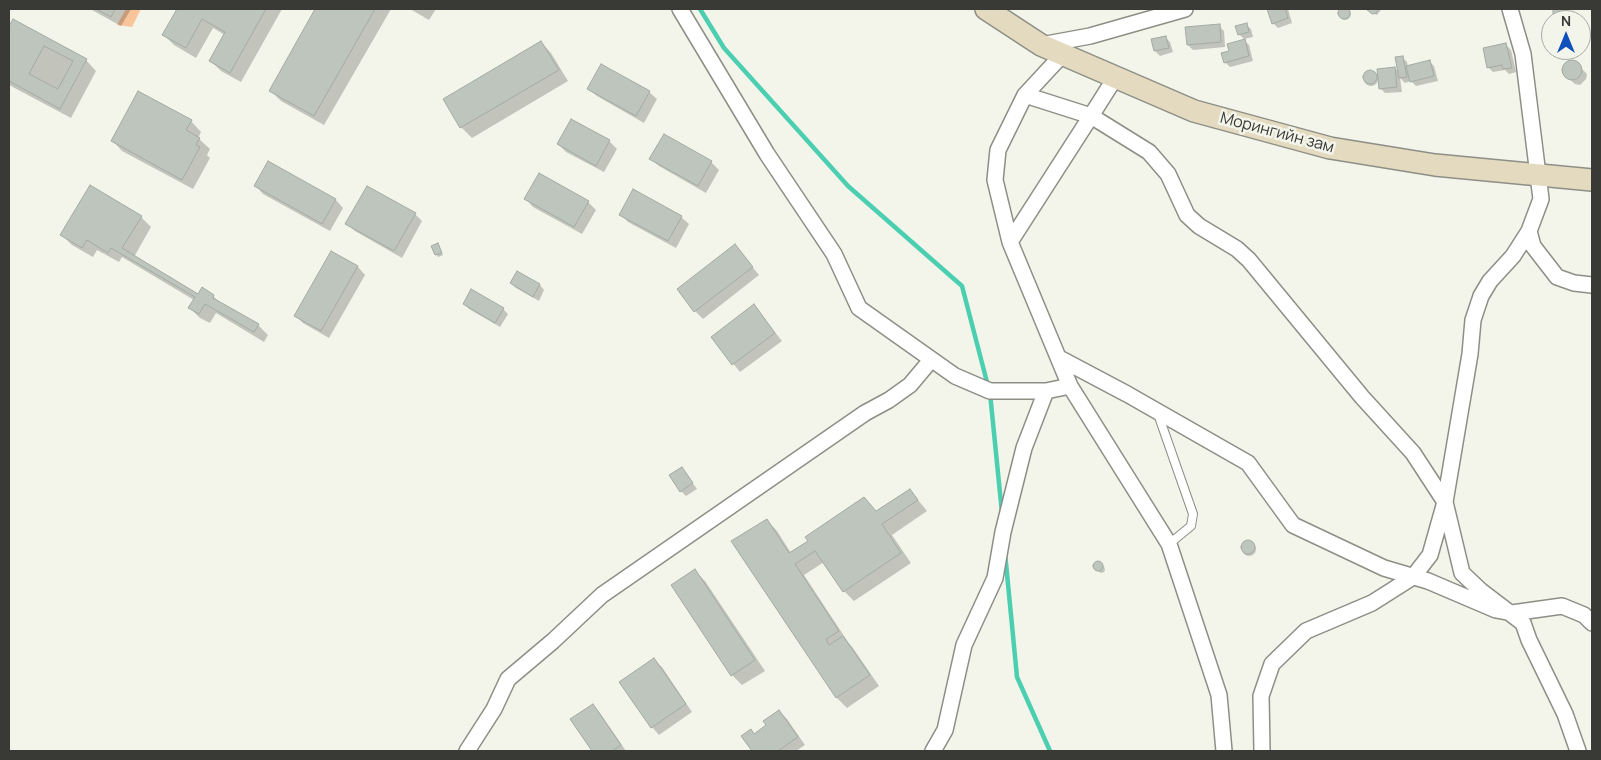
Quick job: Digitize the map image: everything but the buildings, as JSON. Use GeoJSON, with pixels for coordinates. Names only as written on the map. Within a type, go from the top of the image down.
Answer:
{"type":"FeatureCollection","features":[{"type":"Feature","properties":{"kind":"main road","name":"Морингийн зам"},"geometry":{"type":"LineString","coordinates":[[986,9],[1041,45],[1194,111],[1330,148],[1435,165],[1592,180]]}},
{"type":"Feature","properties":{"kind":"street"},"geometry":{"type":"LineString","coordinates":[[680,9],[767,154],[834,254],[859,308],[955,376],[990,391],[1046,391],[1070,386]]}},
{"type":"Feature","properties":{"kind":"street"},"geometry":{"type":"LineString","coordinates":[[1041,45],[1090,36],[1185,9]]}},
{"type":"Feature","properties":{"kind":"street"},"geometry":{"type":"LineString","coordinates":[[1262,751],[1261,696],[1272,664],[1306,630],[1372,603],[1413,577],[1430,555],[1445,502],[1470,354],[1473,320],[1481,296],[1490,281],[1513,256],[1529,231],[1541,199],[1523,54],[1510,9]]}},
{"type":"Feature","properties":{"kind":"street"},"geometry":{"type":"LineString","coordinates":[[1063,54],[1025,94],[998,150],[995,180],[1010,242],[1070,386],[1169,544],[1219,695],[1224,751]]}},
{"type":"Feature","properties":{"kind":"street"},"geometry":{"type":"LineString","coordinates":[[1010,242],[1115,78]]}},
{"type":"Feature","properties":{"kind":"street"},"geometry":{"type":"LineString","coordinates":[[1025,94],[1091,116],[1149,152],[1168,174],[1187,214],[1199,226],[1238,250],[1249,260],[1362,397],[1412,453],[1445,502],[1462,572],[1481,591],[1523,623],[1529,640],[1566,714],[1578,751]]}},
{"type":"Feature","properties":{"kind":"street"},"geometry":{"type":"LineString","coordinates":[[1529,231],[1533,246],[1557,277],[1574,283],[1592,285]]}},
{"type":"Feature","properties":{"kind":"street"},"geometry":{"type":"LineString","coordinates":[[1058,358],[1127,394],[1248,463],[1293,525],[1384,568],[1428,582],[1496,610],[1512,613],[1562,606],[1584,615],[1592,623]]}},
{"type":"Feature","properties":{"kind":"street"},"geometry":{"type":"LineString","coordinates":[[467,751],[494,709],[508,679],[553,641],[602,595],[865,413],[889,400],[910,385],[931,360]]}},
{"type":"Feature","properties":{"kind":"street"},"geometry":{"type":"LineString","coordinates":[[933,751],[945,730],[964,645],[995,578],[1024,448],[1046,391]]}},
{"type":"Feature","properties":{"kind":"lane"},"geometry":{"type":"LineString","coordinates":[[1157,412],[1193,514],[1191,526],[1169,544]]}},
{"type":"Feature","properties":{"kind":"shaded area"},"geometry":{"type":"Polygon","coordinates":[[[126,9],[141,9],[132,27],[117,25],[126,9]]]}},
{"type":"Feature","properties":{"kind":"waterway"},"geometry":{"type":"LineString","coordinates":[[700,9],[724,48],[848,186],[962,286],[988,386]]}},
{"type":"Feature","properties":{"kind":"waterway"},"geometry":{"type":"LineString","coordinates":[[990,393],[1002,513]]}},
{"type":"Feature","properties":{"kind":"waterway"},"geometry":{"type":"LineString","coordinates":[[1005,553],[1017,677],[1050,751]]}}]}
